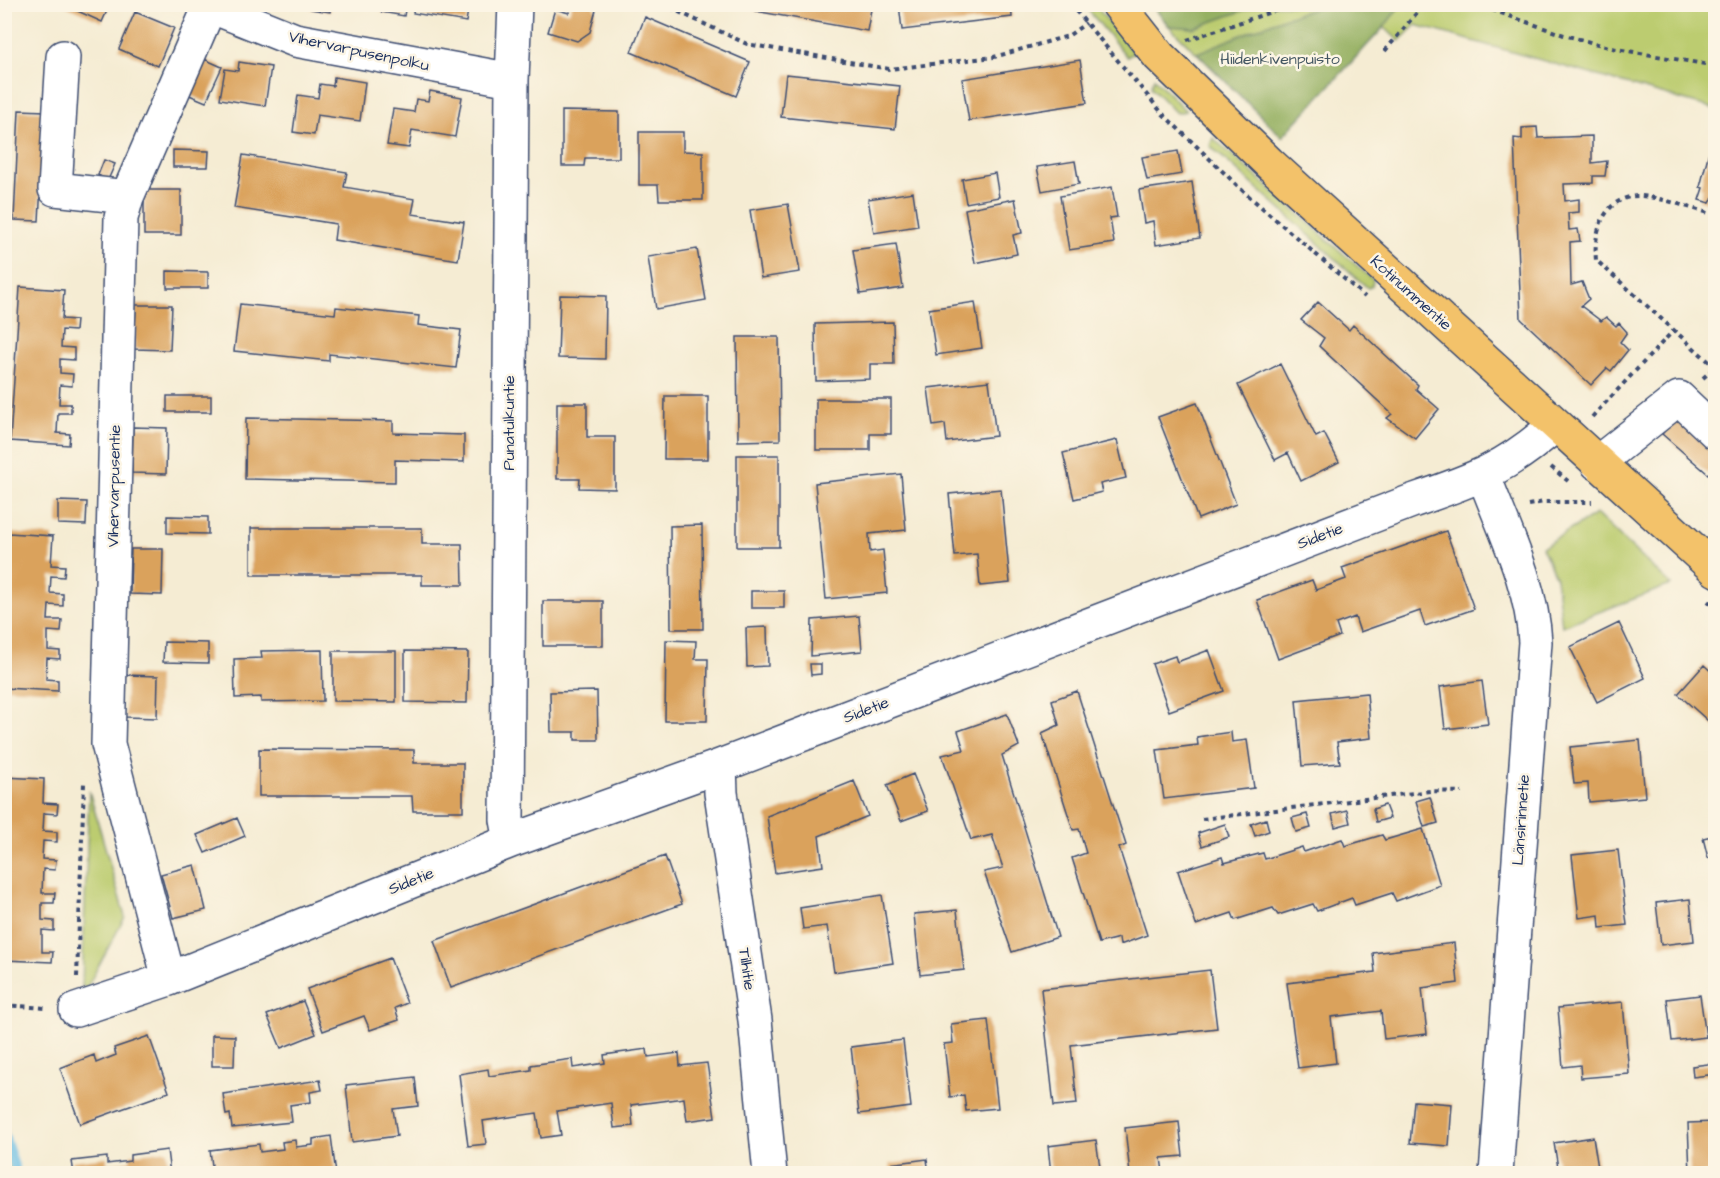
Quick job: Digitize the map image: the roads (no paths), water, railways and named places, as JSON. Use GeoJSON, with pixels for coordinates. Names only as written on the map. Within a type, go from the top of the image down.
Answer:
{"type":"FeatureCollection","features":[{"type":"Feature","properties":{"kind":"main road","name":"Kotinummentie"},"geometry":{"type":"LineString","coordinates":[[1118,4],[1159,57],[1261,156],[1716,570]]}},
{"type":"Feature","properties":{"kind":"street","name":"Punatulkuntie"},"geometry":{"type":"LineString","coordinates":[[511,841],[507,820],[512,80],[515,4]]}},
{"type":"Feature","properties":{"kind":"street","name":"Vihervarpusenpolku"},"geometry":{"type":"LineString","coordinates":[[209,5],[295,40],[512,80]]}},
{"type":"Feature","properties":{"kind":"street","name":"Vihervarpusentie"},"geometry":{"type":"LineString","coordinates":[[168,979],[108,744],[121,218],[127,197],[209,5]]}},
{"type":"Feature","properties":{"kind":"street"},"geometry":{"type":"LineString","coordinates":[[63,57],[55,189],[127,197]]}},
{"type":"Feature","properties":{"kind":"street"},"geometry":{"type":"LineString","coordinates":[[1597,463],[1679,398],[1716,433]]}},
{"type":"Feature","properties":{"kind":"street","name":"Sidetie"},"geometry":{"type":"LineString","coordinates":[[76,1010],[168,979],[511,841],[720,766],[1401,505],[1484,476],[1522,454],[1555,425]]}},
{"type":"Feature","properties":{"kind":"street","name":"Länsirinnetie"},"geometry":{"type":"LineString","coordinates":[[1484,476],[1528,593],[1534,616],[1535,642],[1496,1173]]}},
{"type":"Feature","properties":{"kind":"street","name":"Tilhitie"},"geometry":{"type":"LineString","coordinates":[[720,766],[721,793],[755,1020],[770,1173]]}},
{"type":"Feature","properties":{"kind":"waterway"},"geometry":{"type":"LineString","coordinates":[[4,1134],[17,1174]]}},
{"type":"Feature","properties":{"kind":"park label","name":"Hiidenkivenpuisto"},"geometry":{"type":"Point","coordinates":[1280,59]}}]}
